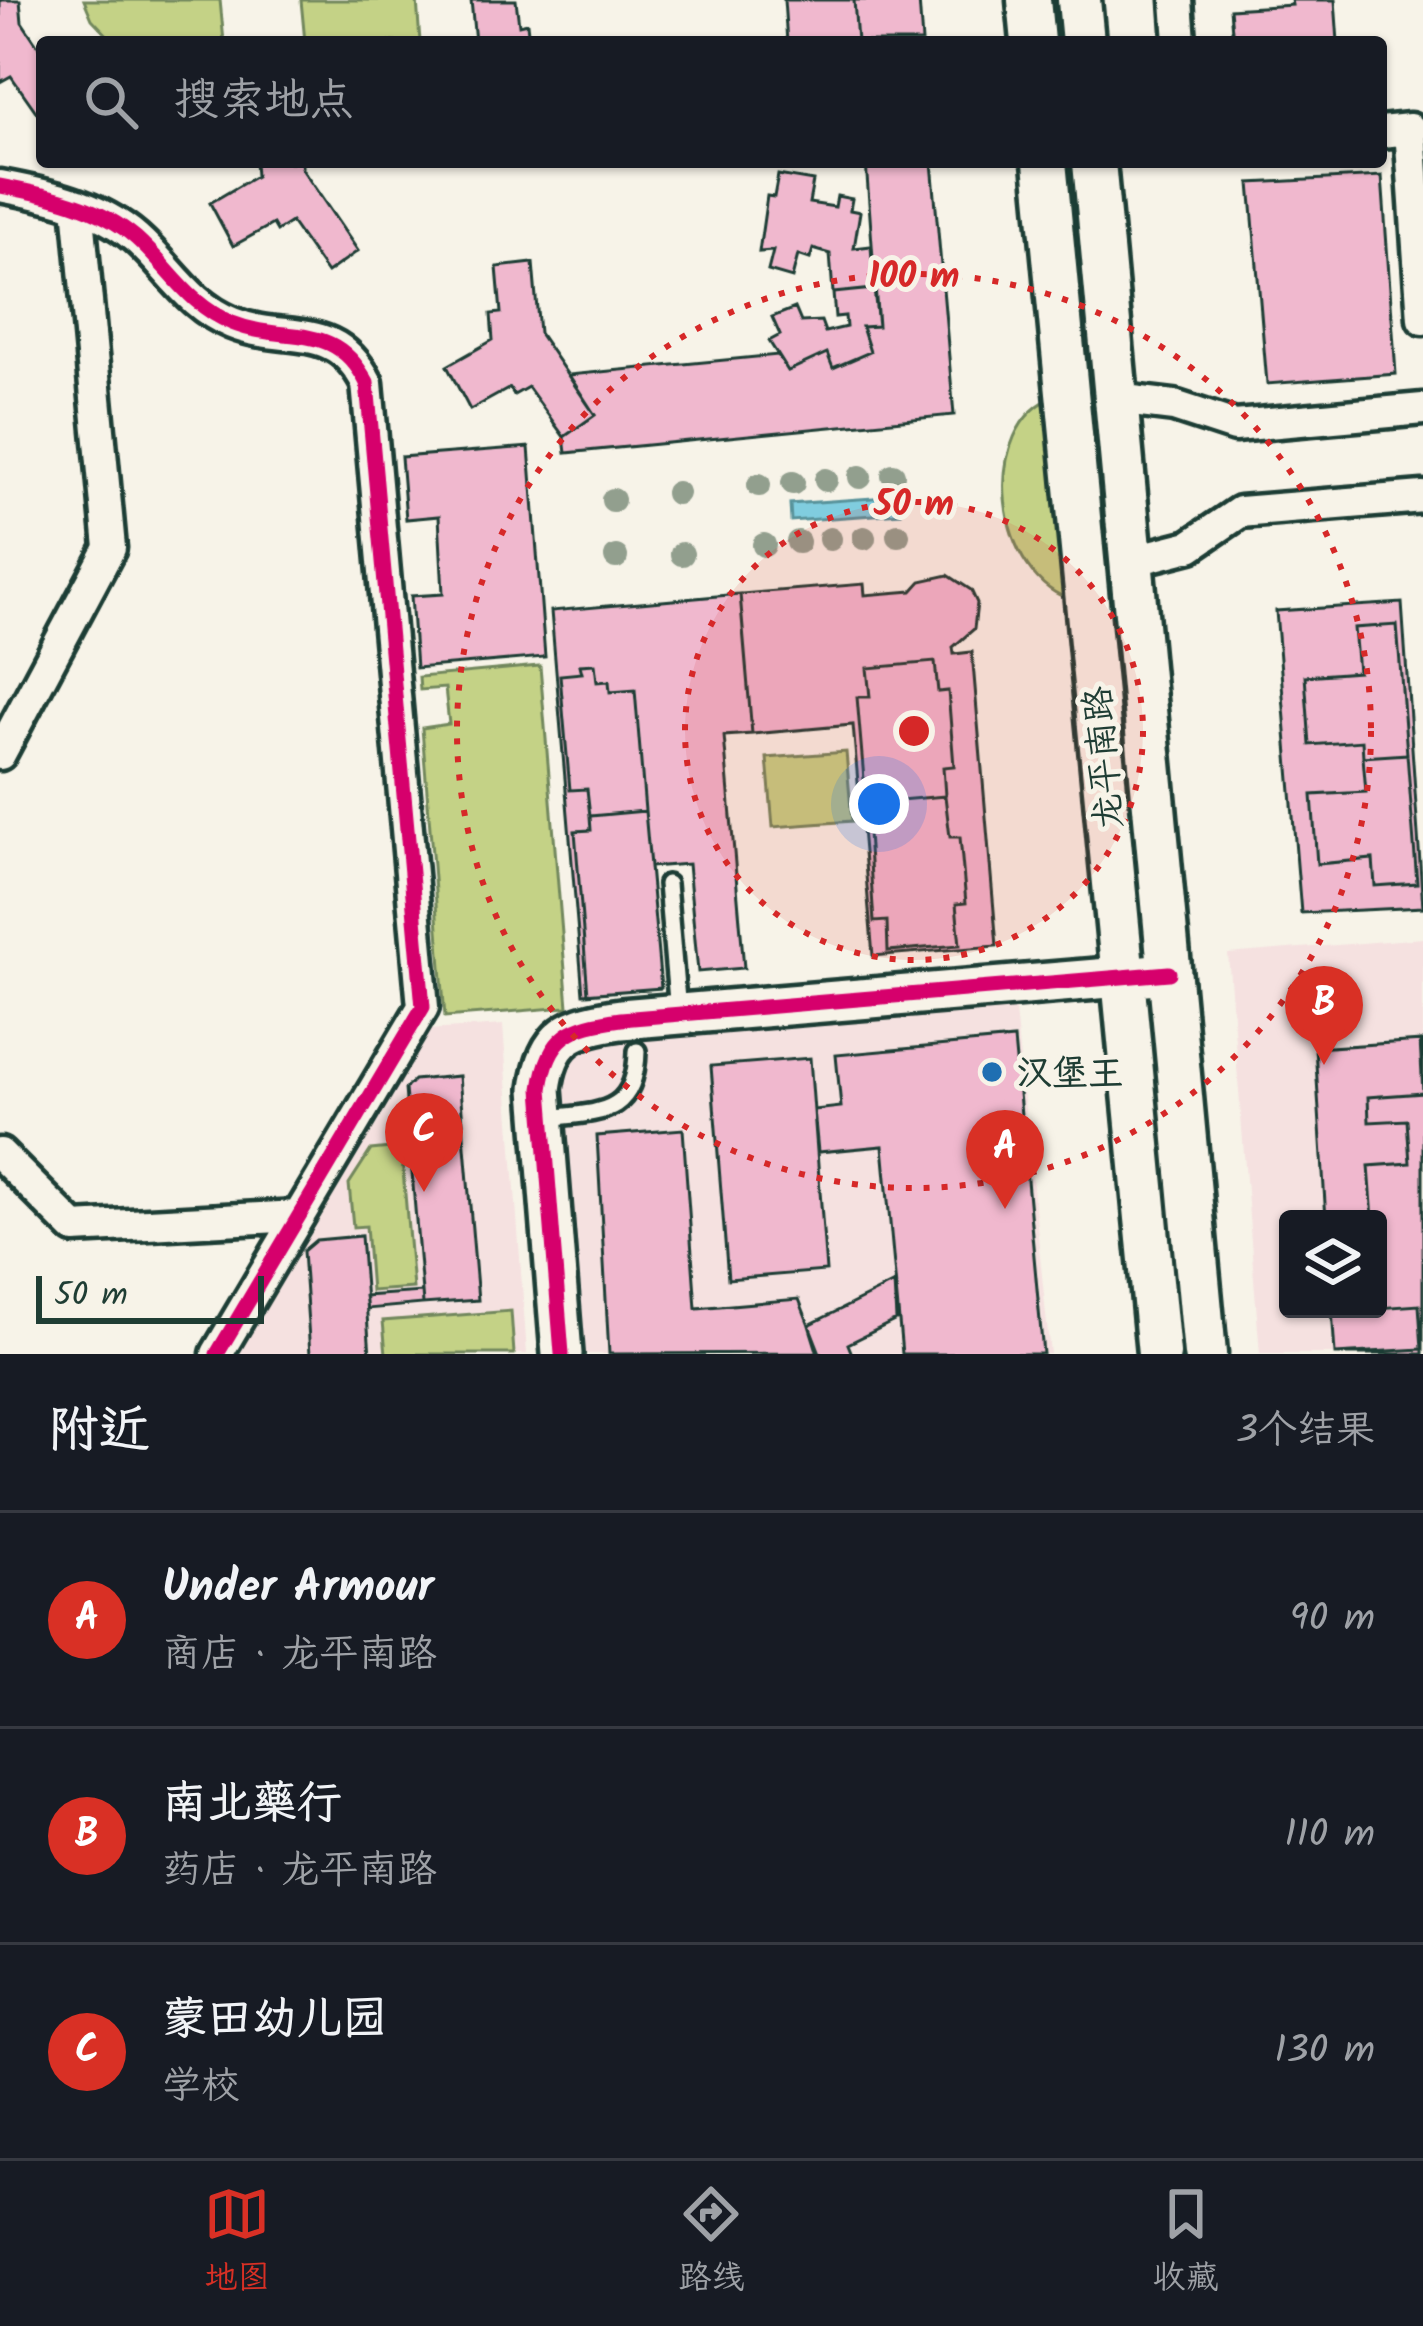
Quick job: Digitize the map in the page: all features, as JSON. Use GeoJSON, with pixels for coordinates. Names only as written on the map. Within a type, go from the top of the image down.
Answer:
{"type":"FeatureCollection","features":[{"type":"Feature","properties":{"kind":"main road"},"geometry":{"type":"LineString","coordinates":[[1029,0],[1032,36]]}},
{"type":"Feature","properties":{"kind":"main road"},"geometry":{"type":"LineString","coordinates":[[1079,0],[1082,36]]}},
{"type":"Feature","properties":{"kind":"main road","name":"龙平南路"},"geometry":{"type":"LineString","coordinates":[[1046,168],[1159,1354]]}},
{"type":"Feature","properties":{"kind":"main road","name":"龙平南路"},"geometry":{"type":"LineString","coordinates":[[1095,168],[1205,1354]]}},
{"type":"Feature","properties":{"kind":"street"},"geometry":{"type":"LineString","coordinates":[[1177,0],[1180,36]]}},
{"type":"Feature","properties":{"kind":"street"},"geometry":{"type":"LineString","coordinates":[[1387,131],[1409,129],[1423,319]]}},
{"type":"Feature","properties":{"kind":"street"},"geometry":{"type":"LineString","coordinates":[[0,186],[78,205],[116,224],[139,240],[194,302],[213,315],[238,326],[332,343],[358,366],[367,383],[423,1007],[217,1354]]}},
{"type":"Feature","properties":{"kind":"street"},"geometry":{"type":"LineString","coordinates":[[0,754],[110,548],[78,205]]}},
{"type":"Feature","properties":{"kind":"street"},"geometry":{"type":"LineString","coordinates":[[1116,399],[1174,406],[1235,426],[1423,409]]}},
{"type":"Feature","properties":{"kind":"street"},"geometry":{"type":"LineString","coordinates":[[1131,561],[1190,546],[1240,512],[1423,497]]}},
{"type":"Feature","properties":{"kind":"street"},"geometry":{"type":"LineString","coordinates":[[562,1354],[544,1068],[563,1036],[599,1022],[1169,973]]}},
{"type":"Feature","properties":{"kind":"street"},"geometry":{"type":"LineString","coordinates":[[0,1154],[74,1228],[299,1216]]}},
{"type":"Feature","properties":{"kind":"lane"},"geometry":{"type":"LineString","coordinates":[[667,884],[678,1015]]}},
{"type":"Feature","properties":{"kind":"lane"},"geometry":{"type":"LineString","coordinates":[[544,1118],[615,1106],[631,1091],[637,1051]]}},
{"type":"Feature","properties":{"kind":"shaded area"},"geometry":{"type":"Polygon","coordinates":[[[1423,938],[1423,1354],[1260,1354],[1228,954],[1423,938]]]}},
{"type":"Feature","properties":{"kind":"shaded area"},"geometry":{"type":"Polygon","coordinates":[[[1014,1001],[1050,1354],[577,1354],[554,1087],[566,1054],[583,1040],[1014,1001]]]}},
{"type":"Feature","properties":{"kind":"shaded area"},"geometry":{"type":"Polygon","coordinates":[[[503,1025],[527,1354],[237,1354],[429,1030],[503,1025]]]}},
{"type":"Feature","properties":{"kind":"green space"},"geometry":{"type":"Polygon","coordinates":[[[84,0],[220,0],[223,36],[108,36],[92,19],[84,0]]]}},
{"type":"Feature","properties":{"kind":"green space"},"geometry":{"type":"Polygon","coordinates":[[[301,0],[417,0],[420,36],[304,36],[301,0]]]}},
{"type":"Feature","properties":{"kind":"green space"},"geometry":{"type":"Polygon","coordinates":[[[1057,396],[1076,601],[1048,588],[1027,565],[1005,502],[1006,468],[1014,437],[1031,412],[1057,396]]]}},
{"type":"Feature","properties":{"kind":"green space"},"geometry":{"type":"Polygon","coordinates":[[[540,666],[568,1007],[445,1017],[422,728],[449,724],[445,688],[420,690],[419,677],[540,666]]]}},
{"type":"Feature","properties":{"kind":"green space"},"geometry":{"type":"Polygon","coordinates":[[[846,752],[852,821],[773,827],[767,758],[846,752]]]}},
{"type":"Feature","properties":{"kind":"green space"},"geometry":{"type":"Polygon","coordinates":[[[401,1147],[413,1288],[371,1291],[366,1226],[353,1227],[349,1184],[371,1150],[401,1147]]]}},
{"type":"Feature","properties":{"kind":"green space"},"geometry":{"type":"Polygon","coordinates":[[[511,1311],[514,1354],[386,1354],[383,1321],[511,1311]]]}},
{"type":"Feature","properties":{"kind":"water"},"geometry":{"type":"Polygon","coordinates":[[[900,496],[901,513],[791,521],[790,504],[900,496]]]}},
{"type":"Feature","properties":{"kind":"building"},"geometry":{"type":"Polygon","coordinates":[[[0,0],[20,0],[22,22],[36,43],[36,111],[11,76],[0,82],[0,0]]]}},
{"type":"Feature","properties":{"kind":"building"},"geometry":{"type":"Polygon","coordinates":[[[471,0],[516,0],[519,25],[527,23],[528,36],[474,36],[471,0]]]}},
{"type":"Feature","properties":{"kind":"building"},"geometry":{"type":"Polygon","coordinates":[[[784,0],[854,0],[857,36],[787,36],[784,0]]]}},
{"type":"Feature","properties":{"kind":"building"},"geometry":{"type":"Polygon","coordinates":[[[854,0],[919,0],[922,36],[857,36],[854,0]]]}},
{"type":"Feature","properties":{"kind":"building"},"geometry":{"type":"Polygon","coordinates":[[[1291,0],[1335,0],[1338,36],[1232,36],[1230,9],[1292,5],[1291,0]]]}},
{"type":"Feature","properties":{"kind":"building"},"geometry":{"type":"Polygon","coordinates":[[[255,168],[302,168],[358,251],[327,273],[291,222],[277,231],[273,224],[233,246],[210,203],[256,176],[255,168]]]}},
{"type":"Feature","properties":{"kind":"building"},"geometry":{"type":"Polygon","coordinates":[[[866,168],[933,168],[954,415],[566,453],[564,437],[595,415],[569,375],[778,355],[788,371],[827,353],[833,368],[870,352],[862,327],[878,326],[866,168]]]}},
{"type":"Feature","properties":{"kind":"building"},"geometry":{"type":"Polygon","coordinates":[[[778,175],[813,181],[809,203],[835,207],[837,196],[852,199],[850,210],[860,212],[854,248],[871,246],[874,289],[833,293],[830,254],[813,249],[810,259],[798,255],[792,278],[768,271],[773,251],[759,252],[767,196],[774,197],[778,175]]]}},
{"type":"Feature","properties":{"kind":"building"},"geometry":{"type":"Polygon","coordinates":[[[1382,176],[1396,374],[1267,384],[1250,183],[1382,176]]]}},
{"type":"Feature","properties":{"kind":"building"},"geometry":{"type":"Polygon","coordinates":[[[533,263],[539,333],[595,415],[564,437],[528,387],[514,395],[510,388],[470,410],[447,366],[493,340],[491,314],[501,313],[497,267],[533,263]]]}},
{"type":"Feature","properties":{"kind":"building"},"geometry":{"type":"Polygon","coordinates":[[[874,289],[878,326],[862,327],[870,352],[833,368],[827,353],[788,371],[769,341],[780,335],[772,317],[795,308],[801,322],[821,321],[825,332],[846,327],[845,316],[835,317],[833,293],[874,289]]]}},
{"type":"Feature","properties":{"kind":"building"},"geometry":{"type":"Polygon","coordinates":[[[529,447],[545,657],[416,668],[411,596],[443,594],[439,516],[406,519],[401,457],[529,447]]]}},
{"type":"Feature","properties":{"kind":"building"},"geometry":{"type":"Polygon","coordinates":[[[948,575],[971,590],[977,603],[974,629],[953,647],[954,654],[972,652],[997,946],[873,956],[853,725],[752,734],[740,594],[864,584],[865,595],[912,591],[921,581],[948,575]]]}},
{"type":"Feature","properties":{"kind":"building"},"geometry":{"type":"Polygon","coordinates":[[[740,594],[752,734],[724,736],[744,968],[698,972],[688,864],[650,867],[661,988],[583,994],[551,611],[740,594]]]}},
{"type":"Feature","properties":{"kind":"building"},"geometry":{"type":"Polygon","coordinates":[[[1402,603],[1423,907],[1301,913],[1276,611],[1402,603]]]}},
{"type":"Feature","properties":{"kind":"building"},"geometry":{"type":"Polygon","coordinates":[[[1397,625],[1407,754],[1363,757],[1362,741],[1310,745],[1305,676],[1358,672],[1354,628],[1397,625]]]}},
{"type":"Feature","properties":{"kind":"building"},"geometry":{"type":"Polygon","coordinates":[[[935,662],[938,692],[948,691],[954,766],[943,767],[945,796],[866,803],[857,697],[870,697],[867,668],[935,662]]]}},
{"type":"Feature","properties":{"kind":"building"},"geometry":{"type":"Polygon","coordinates":[[[595,664],[597,682],[609,681],[610,692],[635,690],[645,811],[590,816],[587,789],[570,790],[560,675],[582,673],[580,665],[595,664]]]}},
{"type":"Feature","properties":{"kind":"building"},"geometry":{"type":"Polygon","coordinates":[[[1407,754],[1417,883],[1375,886],[1373,859],[1317,864],[1312,795],[1366,792],[1363,757],[1407,754]]]}},
{"type":"Feature","properties":{"kind":"building"},"geometry":{"type":"Polygon","coordinates":[[[945,796],[950,837],[960,837],[966,903],[956,904],[960,945],[888,951],[887,921],[874,922],[866,803],[945,796]]]}},
{"type":"Feature","properties":{"kind":"building"},"geometry":{"type":"Polygon","coordinates":[[[645,811],[661,988],[588,994],[575,831],[591,830],[590,816],[645,811]]]}},
{"type":"Feature","properties":{"kind":"building"},"geometry":{"type":"Polygon","coordinates":[[[1014,1039],[1043,1354],[902,1354],[883,1146],[818,1152],[814,1110],[841,1107],[836,1055],[1014,1039]]]}},
{"type":"Feature","properties":{"kind":"building"},"geometry":{"type":"Polygon","coordinates":[[[1420,1041],[1423,1093],[1368,1097],[1369,1122],[1407,1120],[1410,1163],[1369,1166],[1372,1210],[1325,1210],[1315,1048],[1420,1041]]]}},
{"type":"Feature","properties":{"kind":"building"},"geometry":{"type":"Polygon","coordinates":[[[1423,1041],[1423,1354],[1335,1354],[1333,1318],[1387,1318],[1387,1210],[1325,1210],[1315,1048],[1423,1041]]]}},
{"type":"Feature","properties":{"kind":"building"},"geometry":{"type":"Polygon","coordinates":[[[810,1058],[826,1271],[728,1279],[711,1066],[810,1058]]]}},
{"type":"Feature","properties":{"kind":"building"},"geometry":{"type":"Polygon","coordinates":[[[459,1076],[478,1300],[423,1304],[405,1089],[414,1080],[459,1076]]]}},
{"type":"Feature","properties":{"kind":"building"},"geometry":{"type":"Polygon","coordinates":[[[683,1129],[696,1308],[799,1299],[820,1353],[609,1354],[597,1136],[683,1129]]]}},
{"type":"Feature","properties":{"kind":"building"},"geometry":{"type":"Polygon","coordinates":[[[361,1236],[370,1354],[310,1354],[303,1251],[316,1240],[361,1236]]]}},
{"type":"Feature","properties":{"kind":"building"},"geometry":{"type":"Polygon","coordinates":[[[894,1283],[896,1320],[848,1344],[852,1354],[818,1354],[809,1325],[894,1283]]]}},
{"type":"Feature","properties":{"kind":"building"},"geometry":{"type":"Polygon","coordinates":[[[422,1292],[423,1304],[367,1309],[365,1296],[422,1292]]]}},
{"type":"Feature","properties":{"kind":"building"},"geometry":{"type":"Polygon","coordinates":[[[1419,1305],[1422,1349],[1335,1354],[1333,1318],[1387,1318],[1387,1307],[1419,1305]]]}},
{"type":"Feature","properties":{"kind":"cycle path"},"geometry":{"type":"LineString","coordinates":[[0,186],[54,198],[105,217],[136,238],[191,296],[217,315],[252,329],[324,341],[340,349],[367,383],[423,1007],[217,1354]]}},
{"type":"Feature","properties":{"kind":"cycle path"},"geometry":{"type":"LineString","coordinates":[[562,1354],[541,1089],[549,1056],[565,1036],[588,1025],[621,1019],[1169,973]]}},
{"type":"Feature","properties":{"kind":"place","name":"南北藥行"},"geometry":{"type":"Point","coordinates":[1324,1065]}},
{"type":"Feature","properties":{"kind":"place","name":"汉堡王"},"geometry":{"type":"Point","coordinates":[992,1072]}},
{"type":"Feature","properties":{"kind":"place","name":"蒙田幼儿园"},"geometry":{"type":"Point","coordinates":[424,1192]}},
{"type":"Feature","properties":{"kind":"place","name":"Under Armour"},"geometry":{"type":"Point","coordinates":[1005,1209]}}]}
